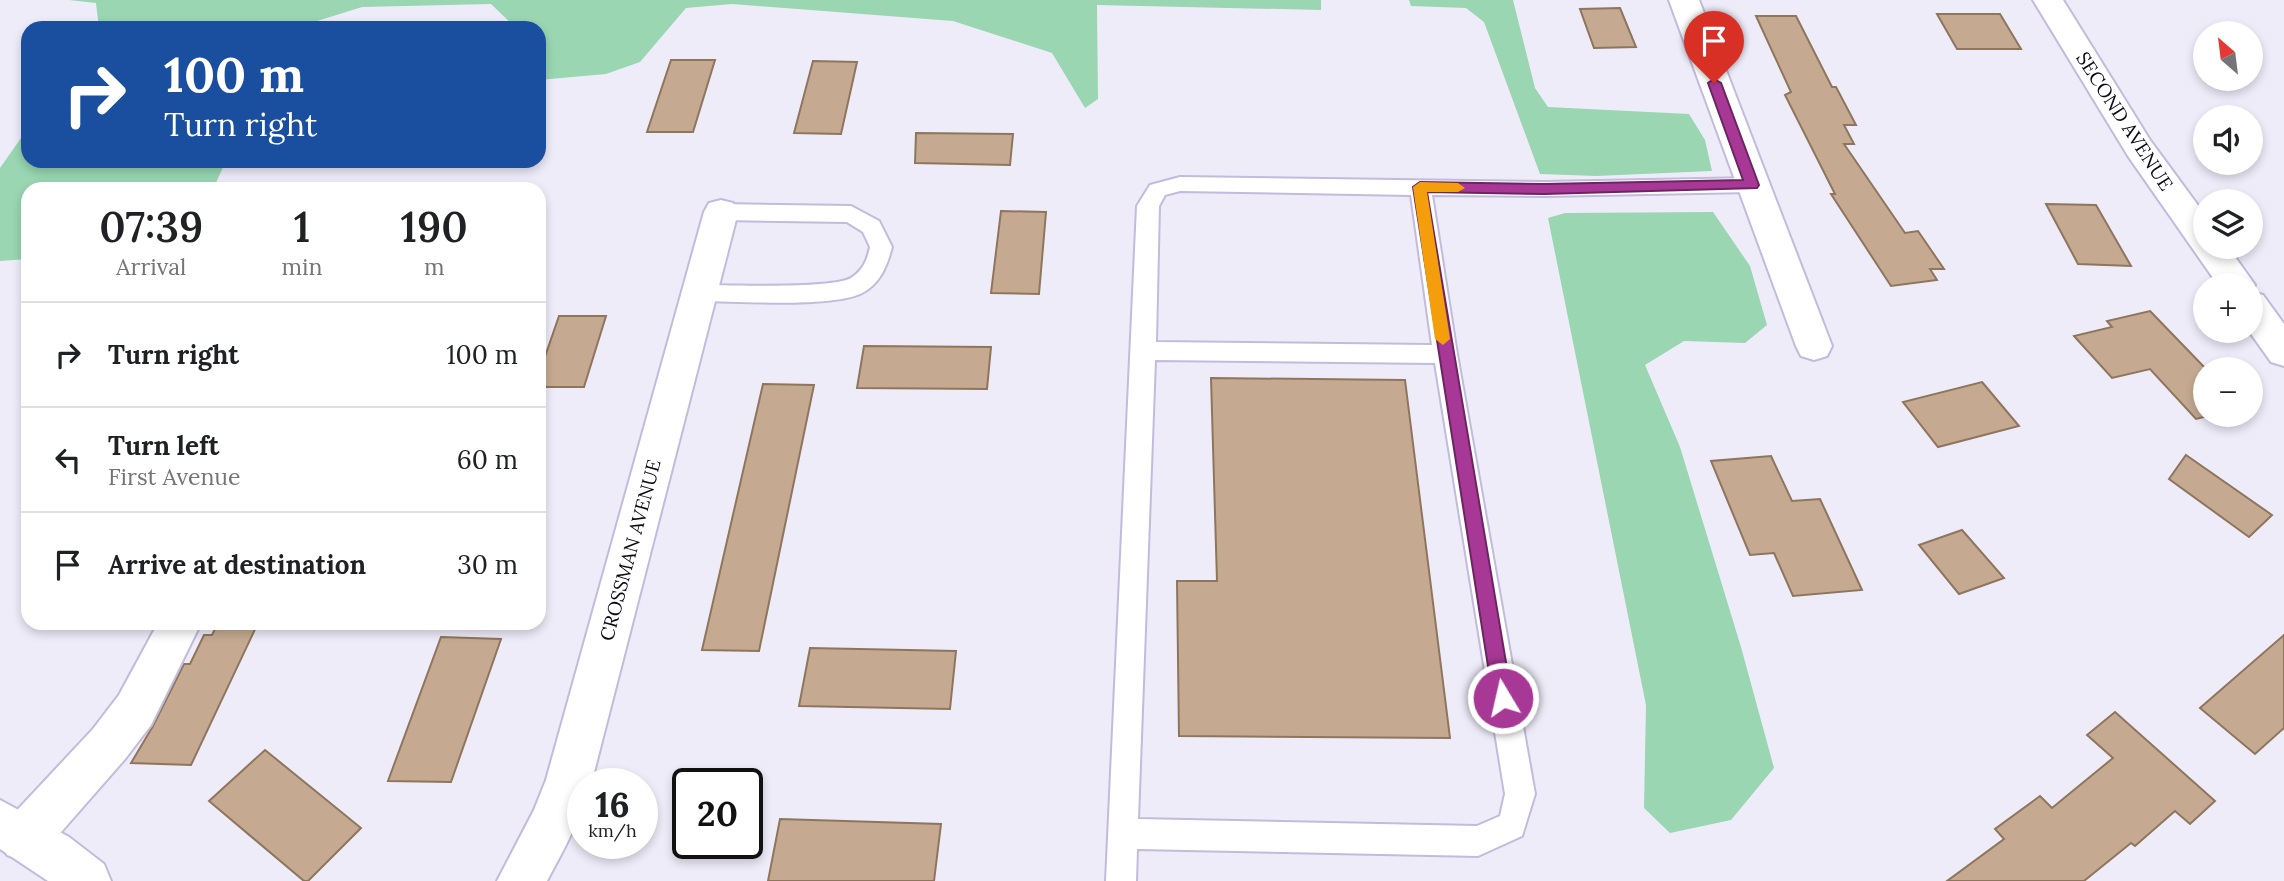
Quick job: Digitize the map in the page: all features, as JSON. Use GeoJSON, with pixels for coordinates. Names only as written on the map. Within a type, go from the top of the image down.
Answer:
{"type":"FeatureCollection","features":[{"type":"Feature","properties":{"kind":"street"},"geometry":{"type":"LineString","coordinates":[[1684,0],[1814,346]]}},
{"type":"Feature","properties":{"kind":"street","name":"SECOND AVENUE"},"geometry":{"type":"LineString","coordinates":[[2048,0],[2139,148],[2193,224]]}},
{"type":"Feature","properties":{"kind":"street","name":"CROSSMAN AVENUE"},"geometry":{"type":"LineString","coordinates":[[521,881],[552,824],[569,780],[721,212]]}},
{"type":"Feature","properties":{"kind":"street"},"geometry":{"type":"LineString","coordinates":[[2263,323],[2284,352]]}},
{"type":"Feature","properties":{"kind":"street"},"geometry":{"type":"LineString","coordinates":[[87,881],[52,854],[12,830],[109,744],[135,710],[176,630]]}},
{"type":"Feature","properties":{"kind":"lane"},"geometry":{"type":"LineString","coordinates":[[1121,881],[1148,206],[1157,190],[1180,184],[1544,189],[1752,185]]}},
{"type":"Feature","properties":{"kind":"lane"},"geometry":{"type":"LineString","coordinates":[[1124,834],[1478,841],[1512,826],[1520,794],[1445,354],[1420,187]]}},
{"type":"Feature","properties":{"kind":"lane"},"geometry":{"type":"LineString","coordinates":[[699,293],[811,293],[855,287],[876,268],[881,247],[872,227],[851,214],[721,212]]}},
{"type":"Feature","properties":{"kind":"lane"},"geometry":{"type":"LineString","coordinates":[[1144,351],[1445,354]]}},
{"type":"Feature","properties":{"kind":"green space"},"geometry":{"type":"Polygon","coordinates":[[[69,0],[1321,0],[1321,10],[1097,5],[1098,99],[1085,108],[1052,53],[953,21],[732,4],[686,8],[640,62],[606,74],[546,79],[546,21],[509,21],[491,4],[362,7],[317,21],[98,21],[96,3],[69,0]]]}},
{"type":"Feature","properties":{"kind":"green space"},"geometry":{"type":"Polygon","coordinates":[[[1409,0],[1513,0],[1535,88],[1548,107],[1689,114],[1705,140],[1712,171],[1596,176],[1540,174],[1484,22],[1466,8],[1411,6],[1409,0]]]}},
{"type":"Feature","properties":{"kind":"green space"},"geometry":{"type":"Polygon","coordinates":[[[21,138],[21,168],[223,168],[216,182],[21,182],[21,260],[0,261],[0,168],[21,138]]]}},
{"type":"Feature","properties":{"kind":"green space"},"geometry":{"type":"Polygon","coordinates":[[[1713,212],[1750,266],[1767,325],[1745,343],[1684,341],[1645,365],[1680,447],[1741,647],[1774,768],[1731,820],[1670,833],[1644,808],[1646,705],[1548,218],[1565,213],[1713,212]]]}},
{"type":"Feature","properties":{"kind":"building"},"geometry":{"type":"Polygon","coordinates":[[[1620,8],[1636,47],[1594,48],[1580,9],[1620,8]]]}},
{"type":"Feature","properties":{"kind":"building"},"geometry":{"type":"Polygon","coordinates":[[[1937,14],[2000,14],[2021,49],[1957,49],[1937,14]]]}},
{"type":"Feature","properties":{"kind":"building"},"geometry":{"type":"Polygon","coordinates":[[[1756,16],[1796,16],[1832,87],[1836,87],[1856,125],[1844,125],[1854,144],[1844,144],[1905,233],[1918,231],[1944,269],[1930,269],[1937,280],[1891,286],[1831,194],[1835,194],[1785,95],[1791,92],[1756,16]]]}},
{"type":"Feature","properties":{"kind":"building"},"geometry":{"type":"Polygon","coordinates":[[[671,60],[715,60],[693,132],[647,132],[671,60]]]}},
{"type":"Feature","properties":{"kind":"building"},"geometry":{"type":"Polygon","coordinates":[[[813,61],[857,62],[841,134],[794,133],[813,61]]]}},
{"type":"Feature","properties":{"kind":"building"},"geometry":{"type":"Polygon","coordinates":[[[916,133],[1013,134],[1010,165],[915,163],[916,133]]]}},
{"type":"Feature","properties":{"kind":"building"},"geometry":{"type":"Polygon","coordinates":[[[2046,204],[2096,205],[2131,266],[2078,264],[2046,204]]]}},
{"type":"Feature","properties":{"kind":"building"},"geometry":{"type":"Polygon","coordinates":[[[1001,211],[1046,212],[1039,294],[991,293],[1001,211]]]}},
{"type":"Feature","properties":{"kind":"building"},"geometry":{"type":"Polygon","coordinates":[[[2150,311],[2194,357],[2193,416],[2150,369],[2112,378],[2074,336],[2112,327],[2107,321],[2150,311]]]}},
{"type":"Feature","properties":{"kind":"building"},"geometry":{"type":"Polygon","coordinates":[[[559,316],[606,316],[584,387],[546,387],[546,354],[559,316]]]}},
{"type":"Feature","properties":{"kind":"building"},"geometry":{"type":"Polygon","coordinates":[[[864,346],[991,347],[987,389],[857,388],[864,346]]]}},
{"type":"Feature","properties":{"kind":"building"},"geometry":{"type":"Polygon","coordinates":[[[1211,378],[1405,380],[1450,738],[1179,736],[1177,581],[1217,581],[1211,378]]]}},
{"type":"Feature","properties":{"kind":"building"},"geometry":{"type":"Polygon","coordinates":[[[1982,382],[2019,426],[1938,447],[1903,402],[1982,382]]]}},
{"type":"Feature","properties":{"kind":"building"},"geometry":{"type":"Polygon","coordinates":[[[763,384],[814,385],[759,651],[702,650],[763,384]]]}},
{"type":"Feature","properties":{"kind":"building"},"geometry":{"type":"Polygon","coordinates":[[[2186,455],[2272,515],[2249,537],[2169,479],[2186,455]]]}},
{"type":"Feature","properties":{"kind":"building"},"geometry":{"type":"Polygon","coordinates":[[[1771,456],[1792,501],[1820,499],[1862,590],[1793,596],[1774,553],[1750,555],[1711,461],[1771,456]]]}},
{"type":"Feature","properties":{"kind":"building"},"geometry":{"type":"Polygon","coordinates":[[[1962,530],[2004,578],[1959,594],[1919,545],[1962,530]]]}},
{"type":"Feature","properties":{"kind":"building"},"geometry":{"type":"Polygon","coordinates":[[[214,630],[255,630],[191,765],[131,763],[184,664],[190,664],[204,635],[212,635],[214,630]]]}},
{"type":"Feature","properties":{"kind":"building"},"geometry":{"type":"Polygon","coordinates":[[[2284,635],[2284,728],[2255,754],[2200,708],[2284,635]]]}},
{"type":"Feature","properties":{"kind":"building"},"geometry":{"type":"Polygon","coordinates":[[[441,637],[501,639],[451,782],[388,781],[441,637]]]}},
{"type":"Feature","properties":{"kind":"building"},"geometry":{"type":"Polygon","coordinates":[[[810,648],[956,651],[950,709],[799,706],[810,648]]]}},
{"type":"Feature","properties":{"kind":"building"},"geometry":{"type":"Polygon","coordinates":[[[2115,712],[2215,801],[2190,824],[2175,811],[2135,846],[2131,843],[2084,881],[1947,881],[2004,839],[1995,829],[2040,796],[2052,808],[2113,758],[2087,735],[2115,712]]]}},
{"type":"Feature","properties":{"kind":"building"},"geometry":{"type":"Polygon","coordinates":[[[265,750],[361,828],[308,881],[304,881],[209,801],[265,750]]]}},
{"type":"Feature","properties":{"kind":"building"},"geometry":{"type":"Polygon","coordinates":[[[780,819],[941,824],[934,881],[768,881],[780,819]]]}},
{"type":"Feature","properties":{"kind":"slow traffic"},"geometry":{"type":"LineString","coordinates":[[1443,339],[1420,187],[1458,188]]}},
{"type":"Feature","properties":{"kind":"route"},"geometry":{"type":"LineString","coordinates":[[1503,698],[1420,187],[1544,189],[1752,185],[1714,83]]}}]}
